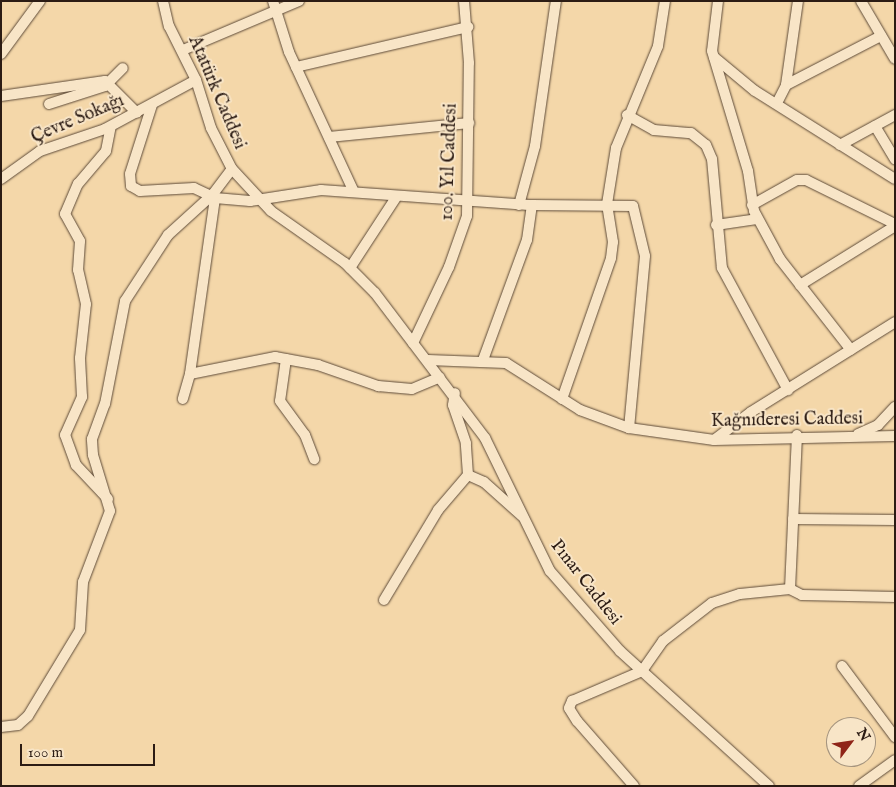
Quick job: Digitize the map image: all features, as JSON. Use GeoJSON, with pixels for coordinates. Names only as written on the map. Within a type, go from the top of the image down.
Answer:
{"type":"FeatureCollection","features":[{"type":"Feature","properties":{"kind":"street"},"geometry":{"type":"LineString","coordinates":[[1,54],[40,1]]}},
{"type":"Feature","properties":{"kind":"street","name":"Atatürk Caddesi"},"geometry":{"type":"LineString","coordinates":[[163,1],[169,26],[183,50],[196,80],[211,128],[232,169],[259,200],[350,268]]}},
{"type":"Feature","properties":{"kind":"street"},"geometry":{"type":"LineString","coordinates":[[273,1],[296,68],[353,190]]}},
{"type":"Feature","properties":{"kind":"street"},"geometry":{"type":"LineString","coordinates":[[183,50],[276,14],[299,1]]}},
{"type":"Feature","properties":{"kind":"street","name":"100. Yıl Caddesi"},"geometry":{"type":"LineString","coordinates":[[413,343],[461,238],[469,201],[468,27],[464,1]]}},
{"type":"Feature","properties":{"kind":"street"},"geometry":{"type":"LineString","coordinates":[[519,204],[535,146],[556,1]]}},
{"type":"Feature","properties":{"kind":"street"},"geometry":{"type":"LineString","coordinates":[[562,399],[611,258],[613,242],[607,204],[616,148],[627,115],[658,46],[665,1]]}},
{"type":"Feature","properties":{"kind":"street"},"geometry":{"type":"LineString","coordinates":[[718,1],[714,57],[748,171],[752,205],[757,219],[800,285],[851,350]]}},
{"type":"Feature","properties":{"kind":"street"},"geometry":{"type":"LineString","coordinates":[[777,104],[786,85],[798,1]]}},
{"type":"Feature","properties":{"kind":"street"},"geometry":{"type":"LineString","coordinates":[[861,1],[895,59]]}},
{"type":"Feature","properties":{"kind":"street"},"geometry":{"type":"LineString","coordinates":[[296,68],[468,27]]}},
{"type":"Feature","properties":{"kind":"street"},"geometry":{"type":"LineString","coordinates":[[786,85],[881,36]]}},
{"type":"Feature","properties":{"kind":"street"},"geometry":{"type":"LineString","coordinates":[[714,57],[777,104],[895,180]]}},
{"type":"Feature","properties":{"kind":"street"},"geometry":{"type":"LineString","coordinates":[[49,104],[66,102],[110,83],[123,68]]}},
{"type":"Feature","properties":{"kind":"street","name":"Çevre Sokağı"},"geometry":{"type":"LineString","coordinates":[[1,179],[40,151],[111,126],[196,80]]}},
{"type":"Feature","properties":{"kind":"street"},"geometry":{"type":"LineString","coordinates":[[1,96],[98,81],[110,83],[136,113]]}},
{"type":"Feature","properties":{"kind":"street"},"geometry":{"type":"LineString","coordinates":[[152,105],[130,174],[130,186],[140,191],[194,188],[214,196],[259,200],[306,190],[353,190],[397,196],[532,206],[607,204],[633,206],[645,256],[629,428]]}},
{"type":"Feature","properties":{"kind":"street"},"geometry":{"type":"LineString","coordinates":[[627,115],[654,130],[691,133],[706,145],[712,159],[716,225],[728,284],[788,390]]}},
{"type":"Feature","properties":{"kind":"street"},"geometry":{"type":"LineString","coordinates":[[840,145],[895,115]]}},
{"type":"Feature","properties":{"kind":"street"},"geometry":{"type":"LineString","coordinates":[[329,137],[469,123]]}},
{"type":"Feature","properties":{"kind":"street"},"geometry":{"type":"LineString","coordinates":[[109,500],[76,465],[65,435],[82,396],[80,358],[86,304],[78,270],[80,242],[65,214],[78,184],[106,151],[111,126]]}},
{"type":"Feature","properties":{"kind":"street"},"geometry":{"type":"LineString","coordinates":[[875,126],[895,159]]}},
{"type":"Feature","properties":{"kind":"street"},"geometry":{"type":"LineString","coordinates":[[1,727],[25,720],[78,635],[83,582],[108,517],[109,500],[94,462],[92,439],[103,410],[125,301],[168,235],[214,196],[232,169]]}},
{"type":"Feature","properties":{"kind":"street"},"geometry":{"type":"LineString","coordinates":[[752,205],[797,180],[806,180],[895,225]]}},
{"type":"Feature","properties":{"kind":"street"},"geometry":{"type":"LineString","coordinates":[[182,399],[190,374],[198,295],[214,196]]}},
{"type":"Feature","properties":{"kind":"street"},"geometry":{"type":"LineString","coordinates":[[350,268],[397,196]]}},
{"type":"Feature","properties":{"kind":"street"},"geometry":{"type":"LineString","coordinates":[[483,360],[527,240],[532,206]]}},
{"type":"Feature","properties":{"kind":"street"},"geometry":{"type":"LineString","coordinates":[[716,225],[757,219]]}},
{"type":"Feature","properties":{"kind":"street"},"geometry":{"type":"LineString","coordinates":[[800,285],[895,225]]}},
{"type":"Feature","properties":{"kind":"street","name":"Pınar Caddesi"},"geometry":{"type":"LineString","coordinates":[[350,268],[455,393],[494,454],[522,516],[550,571],[600,632],[769,786]]}},
{"type":"Feature","properties":{"kind":"street"},"geometry":{"type":"LineString","coordinates":[[714,440],[895,322]]}},
{"type":"Feature","properties":{"kind":"street"},"geometry":{"type":"LineString","coordinates":[[190,374],[249,359],[286,359],[318,365],[378,386],[412,389],[440,377]]}},
{"type":"Feature","properties":{"kind":"street"},"geometry":{"type":"LineString","coordinates":[[286,359],[280,400],[305,435],[314,459]]}},
{"type":"Feature","properties":{"kind":"street","name":"Kağnıderesi Caddesi"},"geometry":{"type":"LineString","coordinates":[[428,360],[483,360],[516,368],[562,399],[596,418],[629,428],[714,440],[797,435],[895,436]]}},
{"type":"Feature","properties":{"kind":"street"},"geometry":{"type":"LineString","coordinates":[[384,600],[434,515],[468,475],[468,454],[452,405],[455,393]]}},
{"type":"Feature","properties":{"kind":"street"},"geometry":{"type":"LineString","coordinates":[[854,435],[878,425],[895,407]]}},
{"type":"Feature","properties":{"kind":"street"},"geometry":{"type":"LineString","coordinates":[[790,589],[797,435]]}},
{"type":"Feature","properties":{"kind":"street"},"geometry":{"type":"LineString","coordinates":[[468,475],[484,482],[522,516]]}},
{"type":"Feature","properties":{"kind":"street"},"geometry":{"type":"LineString","coordinates":[[792,519],[895,520]]}},
{"type":"Feature","properties":{"kind":"street"},"geometry":{"type":"LineString","coordinates":[[634,786],[577,721],[570,705],[642,671],[663,641],[712,603],[733,595],[790,589],[802,595],[895,597]]}},
{"type":"Feature","properties":{"kind":"street"},"geometry":{"type":"LineString","coordinates":[[842,666],[895,737]]}},
{"type":"Feature","properties":{"kind":"street"},"geometry":{"type":"LineString","coordinates":[[859,786],[895,760]]}}]}
